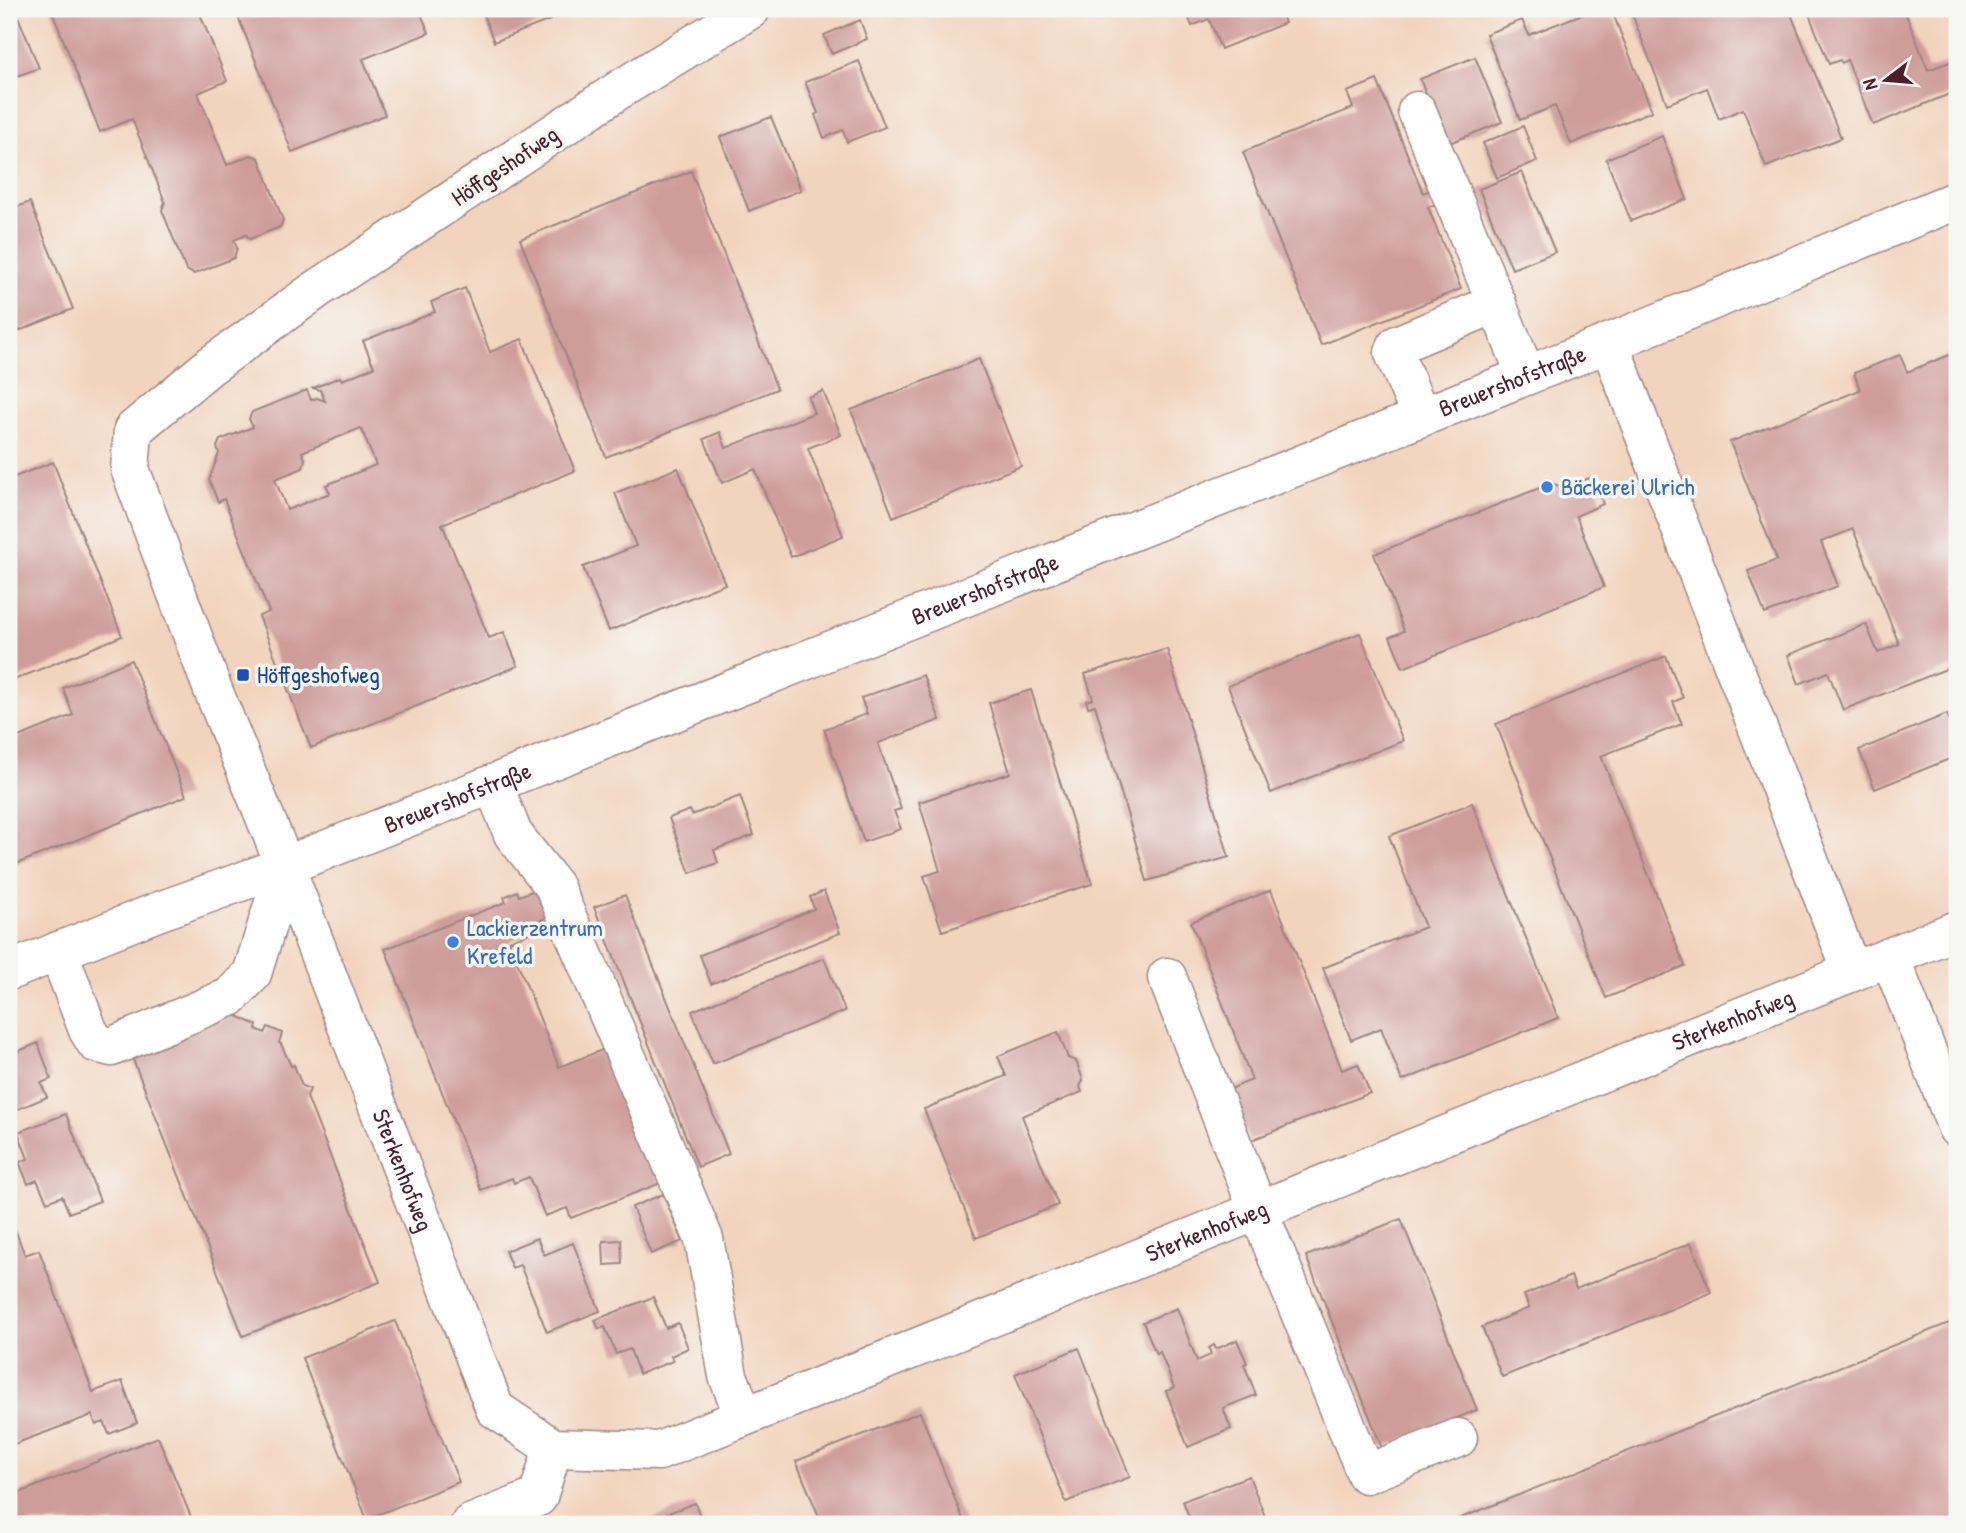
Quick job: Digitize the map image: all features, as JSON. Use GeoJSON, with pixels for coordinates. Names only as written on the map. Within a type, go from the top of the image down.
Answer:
{"type":"FeatureCollection","features":[{"type":"Feature","properties":{"kind":"street","name":"Höffgeshofweg"},"geometry":{"type":"LineString","coordinates":[[285,866],[213,690],[130,469],[133,430],[210,366],[316,290],[619,90],[751,9]]}},
{"type":"Feature","properties":{"kind":"street"},"geometry":{"type":"LineString","coordinates":[[1417,111],[1526,376]]}},
{"type":"Feature","properties":{"kind":"street","name":"Breuershofstraße"},"geometry":{"type":"LineString","coordinates":[[9,971],[157,912],[285,866],[1526,376],[1957,200]]}},
{"type":"Feature","properties":{"kind":"street"},"geometry":{"type":"LineString","coordinates":[[1421,417],[1394,352],[1397,345],[1497,303]]}},
{"type":"Feature","properties":{"kind":"street"},"geometry":{"type":"LineString","coordinates":[[1608,343],[1852,972]]}},
{"type":"Feature","properties":{"kind":"street"},"geometry":{"type":"LineString","coordinates":[[493,783],[513,834],[554,886],[704,1239],[728,1376],[744,1416]]}},
{"type":"Feature","properties":{"kind":"street"},"geometry":{"type":"LineString","coordinates":[[58,951],[88,1030],[96,1043],[111,1047],[230,997],[252,974],[285,866]]}},
{"type":"Feature","properties":{"kind":"street","name":"Sterkenhofweg"},"geometry":{"type":"LineString","coordinates":[[285,866],[495,1409],[553,1448],[659,1451],[1957,930]]}},
{"type":"Feature","properties":{"kind":"street"},"geometry":{"type":"LineString","coordinates":[[1890,957],[1957,1128]]}},
{"type":"Feature","properties":{"kind":"street"},"geometry":{"type":"LineString","coordinates":[[1167,977],[1258,1210],[1366,1474],[1458,1438]]}},
{"type":"Feature","properties":{"kind":"street"},"geometry":{"type":"LineString","coordinates":[[470,1524],[538,1497],[553,1448]]}},
{"type":"Feature","properties":{"kind":"shaded area"},"geometry":{"type":"Polygon","coordinates":[[[9,9],[1957,9],[1957,1524],[9,1524],[9,9]]]}},
{"type":"Feature","properties":{"kind":"building"},"geometry":{"type":"Polygon","coordinates":[[[9,9],[15,9],[39,68],[9,79],[9,9]]]}},
{"type":"Feature","properties":{"kind":"building"},"geometry":{"type":"Polygon","coordinates":[[[51,9],[198,9],[227,81],[198,93],[227,165],[251,155],[259,158],[283,220],[280,227],[250,239],[246,235],[234,240],[237,248],[234,258],[194,274],[186,270],[162,210],[165,202],[132,119],[100,132],[51,9]]]}},
{"type":"Feature","properties":{"kind":"building"},"geometry":{"type":"Polygon","coordinates":[[[235,9],[419,9],[429,33],[363,59],[385,115],[292,152],[235,9]]]}},
{"type":"Feature","properties":{"kind":"building"},"geometry":{"type":"Polygon","coordinates":[[[481,9],[578,9],[494,42],[481,9]]]}},
{"type":"Feature","properties":{"kind":"building"},"geometry":{"type":"Polygon","coordinates":[[[1185,9],[1297,9],[1282,15],[1285,23],[1221,49],[1209,19],[1192,26],[1185,9]]]}},
{"type":"Feature","properties":{"kind":"building"},"geometry":{"type":"Polygon","coordinates":[[[1595,9],[1611,9],[1652,111],[1571,144],[1555,106],[1520,120],[1486,34],[1522,20],[1529,35],[1595,9]]]}},
{"type":"Feature","properties":{"kind":"building"},"geometry":{"type":"Polygon","coordinates":[[[1630,9],[1789,9],[1841,138],[1766,167],[1743,109],[1719,119],[1707,88],[1667,104],[1630,9]]]}},
{"type":"Feature","properties":{"kind":"building"},"geometry":{"type":"Polygon","coordinates":[[[1807,9],[1904,9],[1928,70],[1955,60],[1957,91],[1873,125],[1847,60],[1829,64],[1807,9]]]}},
{"type":"Feature","properties":{"kind":"building"},"geometry":{"type":"Polygon","coordinates":[[[860,20],[867,39],[832,54],[824,35],[860,20]]]}},
{"type":"Feature","properties":{"kind":"building"},"geometry":{"type":"Polygon","coordinates":[[[1475,57],[1502,122],[1447,144],[1420,79],[1475,57]]]}},
{"type":"Feature","properties":{"kind":"building"},"geometry":{"type":"Polygon","coordinates":[[[859,61],[885,127],[847,142],[843,130],[824,138],[815,115],[818,113],[805,82],[859,61]]]}},
{"type":"Feature","properties":{"kind":"building"},"geometry":{"type":"Polygon","coordinates":[[[1377,80],[1423,193],[1433,189],[1438,203],[1428,207],[1461,289],[1321,345],[1243,152],[1353,108],[1347,92],[1377,80]]]}},
{"type":"Feature","properties":{"kind":"building"},"geometry":{"type":"Polygon","coordinates":[[[771,117],[801,190],[749,211],[720,137],[771,117]]]}},
{"type":"Feature","properties":{"kind":"building"},"geometry":{"type":"Polygon","coordinates":[[[1523,126],[1537,161],[1497,178],[1483,143],[1523,126]]]}},
{"type":"Feature","properties":{"kind":"building"},"geometry":{"type":"Polygon","coordinates":[[[1662,136],[1687,199],[1631,221],[1606,159],[1662,136]]]}},
{"type":"Feature","properties":{"kind":"building"},"geometry":{"type":"Polygon","coordinates":[[[691,171],[777,389],[606,457],[520,239],[691,171]]]}},
{"type":"Feature","properties":{"kind":"building"},"geometry":{"type":"Polygon","coordinates":[[[1522,172],[1555,252],[1512,269],[1479,189],[1522,172]]]}},
{"type":"Feature","properties":{"kind":"building"},"geometry":{"type":"Polygon","coordinates":[[[30,202],[73,309],[9,335],[9,210],[30,202]]]}},
{"type":"Feature","properties":{"kind":"building"},"geometry":{"type":"Polygon","coordinates":[[[465,288],[490,352],[522,339],[575,471],[442,524],[489,638],[504,632],[518,666],[311,748],[259,616],[269,612],[224,499],[218,502],[209,480],[219,453],[217,447],[220,440],[253,427],[249,419],[252,412],[307,390],[311,400],[317,398],[325,401],[320,390],[313,388],[374,367],[363,341],[435,312],[431,302],[465,288]],[[361,428],[302,452],[305,459],[303,468],[275,479],[287,510],[330,493],[326,485],[376,465],[361,428]]]}},
{"type":"Feature","properties":{"kind":"building"},"geometry":{"type":"Polygon","coordinates":[[[1957,352],[1957,683],[1951,667],[1843,710],[1828,672],[1799,684],[1788,655],[1866,624],[1878,653],[1899,644],[1853,529],[1821,542],[1838,586],[1765,614],[1748,571],[1777,560],[1730,442],[1860,390],[1854,373],[1900,355],[1907,372],[1957,352]]]}},
{"type":"Feature","properties":{"kind":"building"},"geometry":{"type":"Polygon","coordinates":[[[979,359],[1021,466],[893,517],[851,410],[979,359]]]}},
{"type":"Feature","properties":{"kind":"building"},"geometry":{"type":"Polygon","coordinates":[[[823,391],[841,435],[808,448],[843,536],[791,557],[755,469],[722,483],[704,439],[720,432],[726,448],[814,413],[808,397],[823,391]]]}},
{"type":"Feature","properties":{"kind":"building"},"geometry":{"type":"Polygon","coordinates":[[[53,462],[122,636],[9,682],[9,479],[53,462]]]}},
{"type":"Feature","properties":{"kind":"building"},"geometry":{"type":"Polygon","coordinates":[[[678,468],[725,584],[609,631],[583,567],[636,546],[615,493],[678,468]]]}},
{"type":"Feature","properties":{"kind":"building"},"geometry":{"type":"Polygon","coordinates":[[[1592,477],[1603,504],[1576,516],[1604,587],[1403,668],[1390,637],[1404,631],[1374,554],[1552,483],[1564,488],[1592,477]]]}},
{"type":"Feature","properties":{"kind":"building"},"geometry":{"type":"Polygon","coordinates":[[[1360,633],[1403,741],[1271,793],[1228,686],[1360,633]]]}},
{"type":"Feature","properties":{"kind":"building"},"geometry":{"type":"Polygon","coordinates":[[[1167,649],[1229,857],[1147,881],[1095,705],[1088,707],[1086,701],[1093,699],[1085,674],[1167,649]]]}},
{"type":"Feature","properties":{"kind":"building"},"geometry":{"type":"Polygon","coordinates":[[[1666,656],[1683,698],[1673,702],[1682,724],[1601,756],[1685,966],[1606,998],[1496,724],[1666,656]]]}},
{"type":"Feature","properties":{"kind":"building"},"geometry":{"type":"Polygon","coordinates":[[[131,660],[186,796],[9,867],[9,741],[73,715],[63,688],[131,660]]]}},
{"type":"Feature","properties":{"kind":"building"},"geometry":{"type":"Polygon","coordinates":[[[923,675],[940,720],[878,743],[901,809],[894,811],[901,829],[864,842],[824,729],[867,714],[861,698],[923,675]]]}},
{"type":"Feature","properties":{"kind":"building"},"geometry":{"type":"Polygon","coordinates":[[[1031,690],[1092,884],[942,931],[924,876],[940,871],[919,802],[1010,773],[989,703],[1031,690]]]}},
{"type":"Feature","properties":{"kind":"building"},"geometry":{"type":"Polygon","coordinates":[[[1947,714],[1957,739],[1957,756],[1875,789],[1859,750],[1947,714]]]}},
{"type":"Feature","properties":{"kind":"building"},"geometry":{"type":"Polygon","coordinates":[[[740,796],[754,835],[714,850],[718,863],[690,873],[669,818],[690,810],[692,815],[740,796]]]}},
{"type":"Feature","properties":{"kind":"building"},"geometry":{"type":"Polygon","coordinates":[[[1472,803],[1558,1018],[1402,1081],[1381,1028],[1351,1040],[1323,968],[1425,927],[1389,836],[1472,803]]]}},
{"type":"Feature","properties":{"kind":"building"},"geometry":{"type":"Polygon","coordinates":[[[540,888],[551,916],[541,920],[544,927],[509,941],[559,1067],[607,1048],[661,1183],[571,1218],[567,1208],[545,1216],[529,1177],[514,1183],[512,1178],[481,1190],[385,949],[506,902],[504,897],[517,891],[519,896],[540,888]]]}},
{"type":"Feature","properties":{"kind":"building"},"geometry":{"type":"Polygon","coordinates":[[[1271,890],[1342,1070],[1358,1064],[1370,1093],[1249,1141],[1228,1090],[1252,1080],[1191,922],[1271,890]]]}},
{"type":"Feature","properties":{"kind":"building"},"geometry":{"type":"Polygon","coordinates":[[[824,891],[840,933],[711,984],[700,955],[814,909],[810,897],[824,891]]]}},
{"type":"Feature","properties":{"kind":"building"},"geometry":{"type":"Polygon","coordinates":[[[625,895],[729,1154],[698,1167],[594,907],[625,895]]]}},
{"type":"Feature","properties":{"kind":"building"},"geometry":{"type":"Polygon","coordinates":[[[824,958],[845,1011],[713,1064],[692,1011],[824,958]]]}},
{"type":"Feature","properties":{"kind":"building"},"geometry":{"type":"Polygon","coordinates":[[[235,1015],[257,1025],[256,1029],[265,1033],[268,1027],[282,1033],[279,1043],[291,1066],[294,1065],[302,1086],[310,1089],[307,1097],[380,1282],[243,1336],[132,1057],[235,1015]]]}},
{"type":"Feature","properties":{"kind":"building"},"geometry":{"type":"Polygon","coordinates":[[[1058,1032],[1068,1058],[1076,1061],[1083,1080],[1080,1087],[1082,1092],[1022,1116],[1058,1205],[976,1238],[924,1109],[1006,1076],[998,1056],[1058,1032]]]}},
{"type":"Feature","properties":{"kind":"building"},"geometry":{"type":"Polygon","coordinates":[[[38,1043],[51,1079],[41,1083],[47,1097],[16,1110],[9,1096],[9,1055],[38,1043]]]}},
{"type":"Feature","properties":{"kind":"building"},"geometry":{"type":"Polygon","coordinates":[[[66,1114],[100,1201],[69,1213],[62,1196],[47,1202],[37,1180],[28,1184],[19,1162],[28,1159],[18,1132],[66,1114]]]}},
{"type":"Feature","properties":{"kind":"building"},"geometry":{"type":"Polygon","coordinates":[[[663,1194],[683,1241],[651,1254],[632,1207],[663,1194]]]}},
{"type":"Feature","properties":{"kind":"building"},"geometry":{"type":"Polygon","coordinates":[[[9,1214],[25,1255],[39,1250],[93,1392],[122,1381],[137,1423],[109,1434],[104,1422],[96,1425],[92,1415],[9,1446],[9,1214]]]}},
{"type":"Feature","properties":{"kind":"building"},"geometry":{"type":"Polygon","coordinates":[[[1401,1219],[1477,1410],[1382,1448],[1306,1256],[1401,1219]]]}},
{"type":"Feature","properties":{"kind":"building"},"geometry":{"type":"Polygon","coordinates":[[[537,1238],[544,1255],[573,1243],[600,1311],[547,1332],[520,1265],[512,1268],[505,1251],[537,1238]]]}},
{"type":"Feature","properties":{"kind":"building"},"geometry":{"type":"Polygon","coordinates":[[[621,1240],[622,1264],[604,1265],[603,1241],[621,1240]]]}},
{"type":"Feature","properties":{"kind":"building"},"geometry":{"type":"Polygon","coordinates":[[[1691,1243],[1711,1293],[1502,1377],[1482,1327],[1529,1308],[1524,1295],[1571,1276],[1576,1289],[1691,1243]]]}},
{"type":"Feature","properties":{"kind":"building"},"geometry":{"type":"Polygon","coordinates":[[[653,1297],[666,1328],[678,1323],[688,1348],[671,1356],[673,1361],[639,1374],[630,1349],[616,1354],[605,1327],[599,1329],[595,1320],[653,1297]]]}},
{"type":"Feature","properties":{"kind":"building"},"geometry":{"type":"Polygon","coordinates":[[[1177,1308],[1197,1361],[1211,1355],[1209,1348],[1214,1345],[1216,1349],[1237,1340],[1256,1395],[1223,1408],[1231,1429],[1188,1447],[1166,1391],[1174,1388],[1160,1352],[1156,1354],[1143,1322],[1177,1308]]]}},
{"type":"Feature","properties":{"kind":"building"},"geometry":{"type":"Polygon","coordinates":[[[395,1321],[459,1482],[367,1519],[302,1358],[395,1321]]]}},
{"type":"Feature","properties":{"kind":"building"},"geometry":{"type":"Polygon","coordinates":[[[1949,1323],[1957,1344],[1957,1524],[1446,1524],[1949,1323]]]}},
{"type":"Feature","properties":{"kind":"building"},"geometry":{"type":"Polygon","coordinates":[[[1079,1348],[1130,1477],[1066,1502],[1015,1374],[1079,1348]]]}},
{"type":"Feature","properties":{"kind":"building"},"geometry":{"type":"Polygon","coordinates":[[[920,1412],[965,1524],[822,1524],[796,1461],[920,1412]]]}},
{"type":"Feature","properties":{"kind":"building"},"geometry":{"type":"Polygon","coordinates":[[[158,1437],[194,1524],[9,1524],[9,1497],[158,1437]]]}},
{"type":"Feature","properties":{"kind":"building"},"geometry":{"type":"Polygon","coordinates":[[[1249,1476],[1268,1524],[1192,1524],[1183,1501],[1249,1476]]]}},
{"type":"Feature","properties":{"kind":"building"},"geometry":{"type":"Polygon","coordinates":[[[695,1503],[703,1524],[639,1524],[695,1503]]]}},
{"type":"Feature","properties":{"kind":"place","name":"Bäckerei Ulrich"},"geometry":{"type":"Point","coordinates":[1547,487]}},
{"type":"Feature","properties":{"kind":"place","name":"Höffgeshofweg"},"geometry":{"type":"Point","coordinates":[243,675]}},
{"type":"Feature","properties":{"kind":"place","name":"Lackierzentrum Krefeld"},"geometry":{"type":"Point","coordinates":[453,942]}}]}
